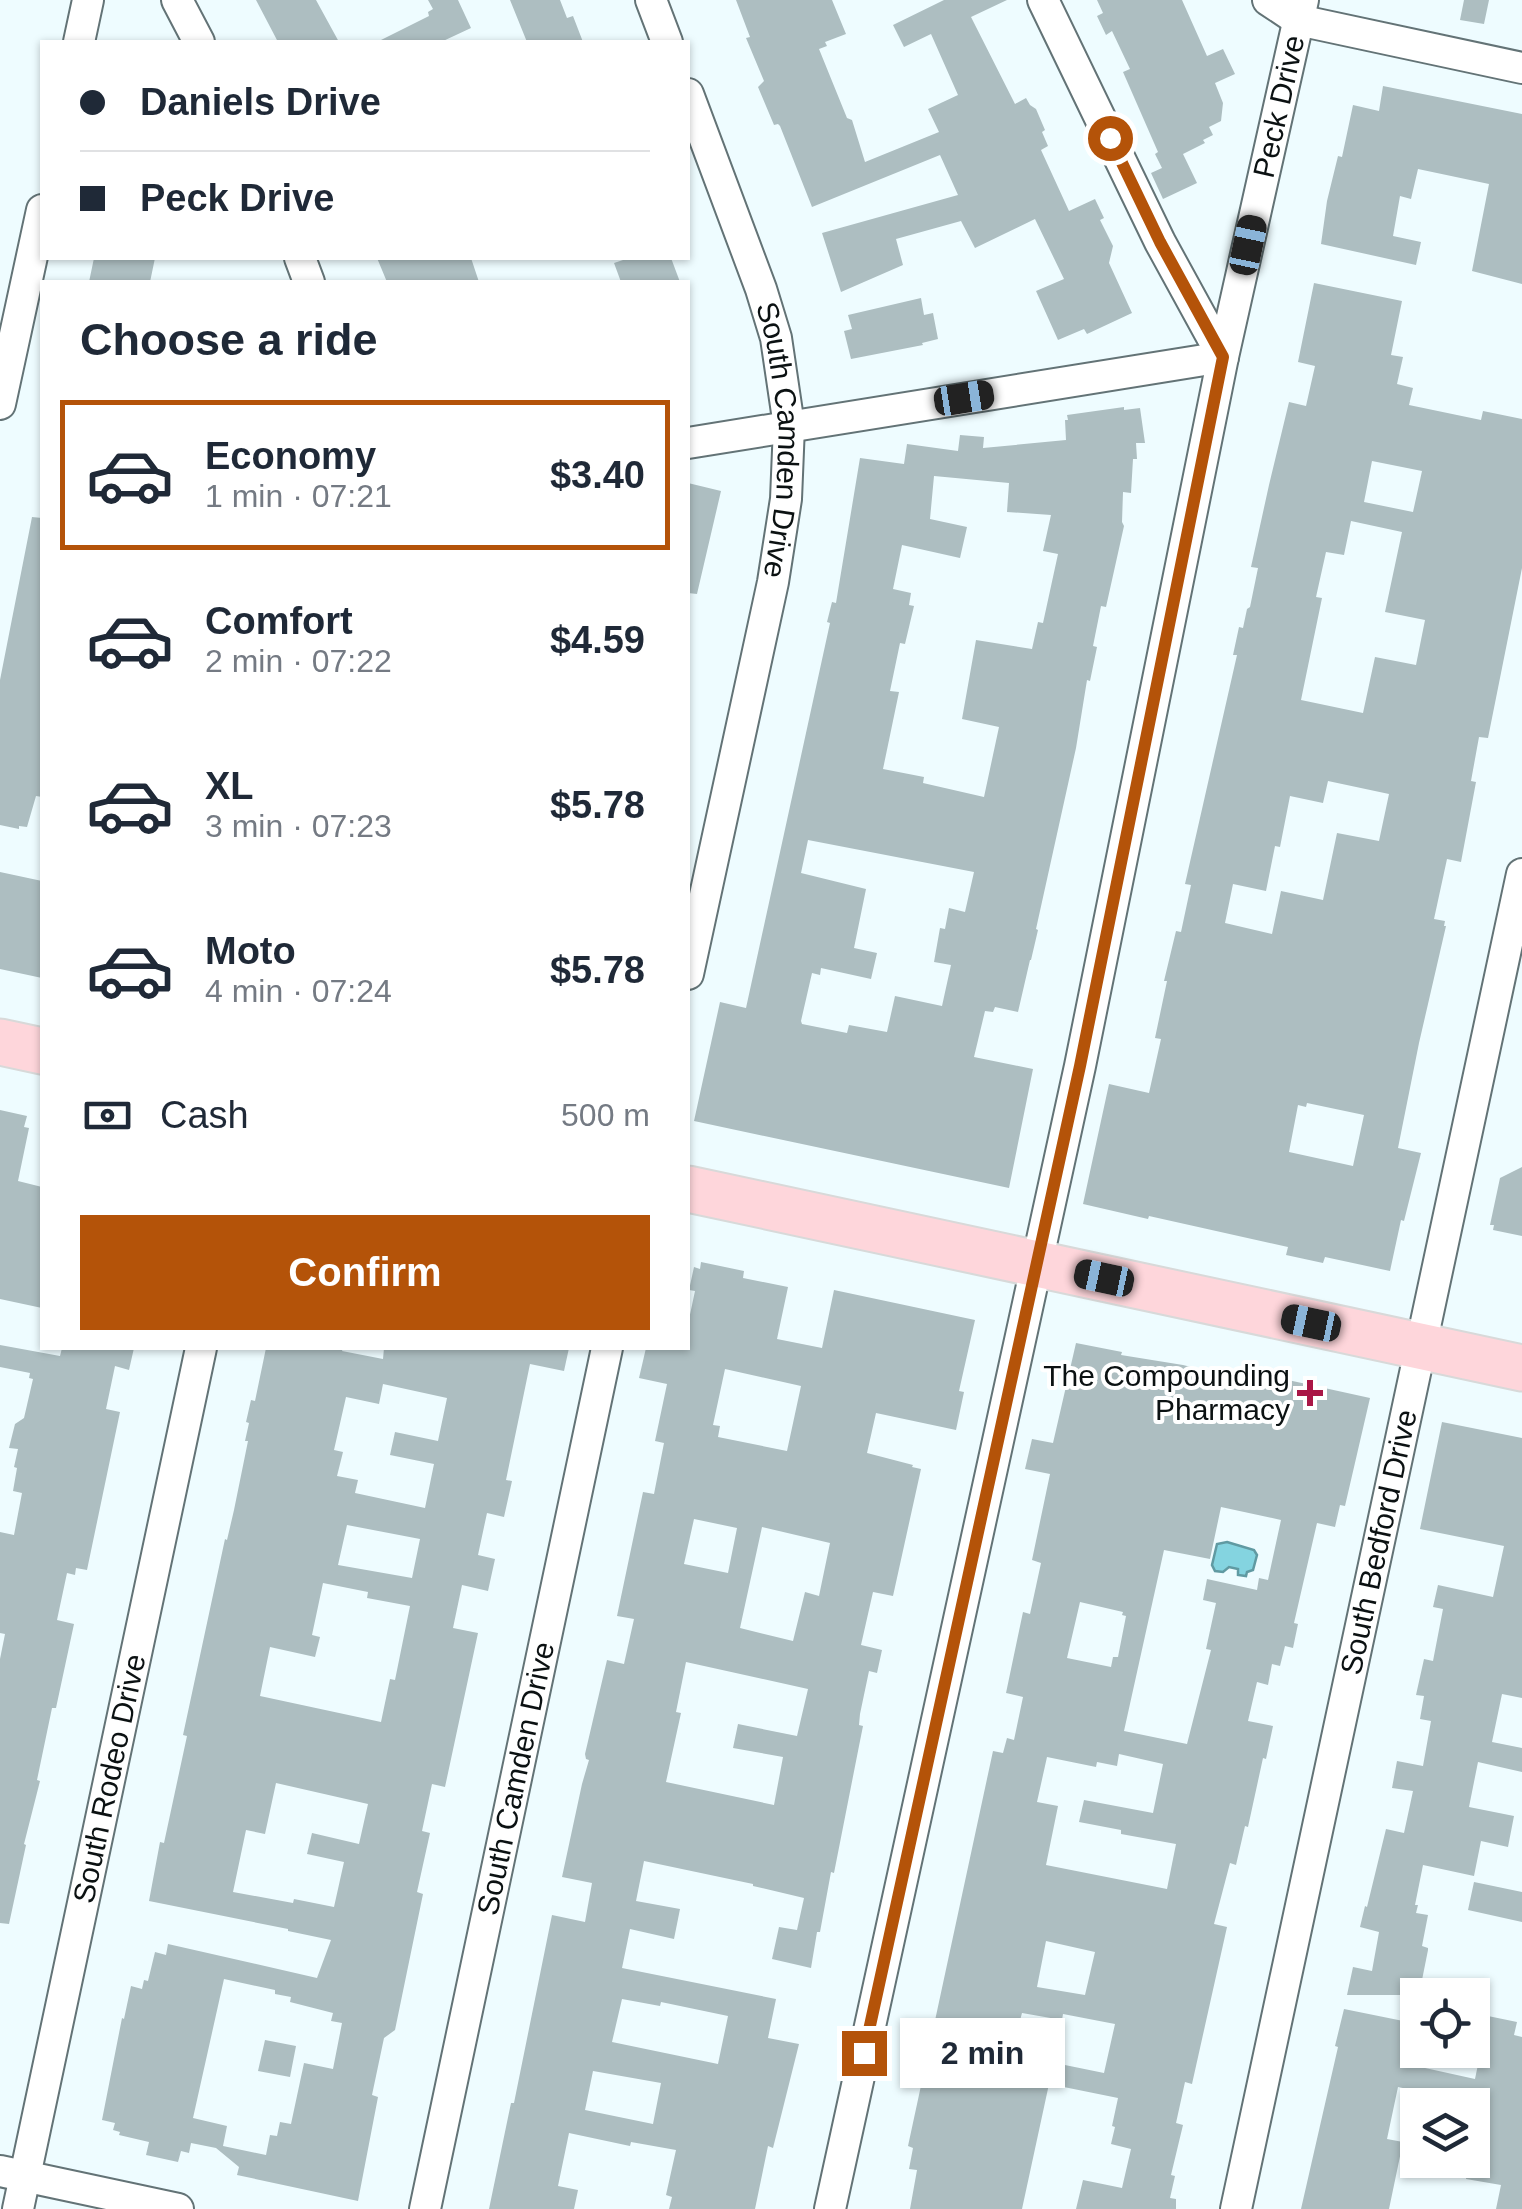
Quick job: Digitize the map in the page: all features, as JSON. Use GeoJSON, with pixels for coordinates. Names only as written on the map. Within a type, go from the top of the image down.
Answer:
{"type":"FeatureCollection","features":[{"type":"Feature","properties":{"kind":"main road"},"geometry":{"type":"LineString","coordinates":[[0,1042],[40,1051]]}},
{"type":"Feature","properties":{"kind":"main road"},"geometry":{"type":"LineString","coordinates":[[690,1189],[1522,1368]]}},
{"type":"Feature","properties":{"kind":"street"},"geometry":{"type":"LineString","coordinates":[[79,40],[88,0]]}},
{"type":"Feature","properties":{"kind":"street"},"geometry":{"type":"LineString","coordinates":[[177,0],[197,40]]}},
{"type":"Feature","properties":{"kind":"street"},"geometry":{"type":"LineString","coordinates":[[651,0],[667,40]]}},
{"type":"Feature","properties":{"kind":"street"},"geometry":{"type":"LineString","coordinates":[[690,443],[1223,357],[1160,242],[1043,0]]}},
{"type":"Feature","properties":{"kind":"street"},"geometry":{"type":"LineString","coordinates":[[1268,0],[1522,68]]}},
{"type":"Feature","properties":{"kind":"street","name":"Peck Drive"},"geometry":{"type":"LineString","coordinates":[[830,2209],[1084,1046],[1223,357],[1300,10]]}},
{"type":"Feature","properties":{"kind":"street","name":"South Camden Drive"},"geometry":{"type":"LineString","coordinates":[[690,99],[762,290],[776,338],[789,426],[786,499],[773,582],[690,965]]}},
{"type":"Feature","properties":{"kind":"street"},"geometry":{"type":"LineString","coordinates":[[0,404],[40,219]]}},
{"type":"Feature","properties":{"kind":"street","name":"South Bedford Drive"},"geometry":{"type":"LineString","coordinates":[[1236,2209],[1522,874]]}},
{"type":"Feature","properties":{"kind":"street","name":"South Rodeo Drive"},"geometry":{"type":"LineString","coordinates":[[18,2209],[12,2173],[201,1350]]}},
{"type":"Feature","properties":{"kind":"street","name":"South Camden Drive"},"geometry":{"type":"LineString","coordinates":[[424,2209],[607,1350]]}},
{"type":"Feature","properties":{"kind":"street"},"geometry":{"type":"LineString","coordinates":[[12,2173],[178,2209]]}},
{"type":"Feature","properties":{"kind":"water"},"geometry":{"type":"Polygon","coordinates":[[[1227,1542],[1254,1550],[1257,1555],[1253,1570],[1246,1576],[1229,1567],[1223,1572],[1215,1571],[1212,1565],[1217,1544],[1227,1542]]]}},
{"type":"Feature","properties":{"kind":"building"},"geometry":{"type":"Polygon","coordinates":[[[256,0],[316,0],[338,40],[277,40],[256,0]]]}},
{"type":"Feature","properties":{"kind":"building"},"geometry":{"type":"Polygon","coordinates":[[[428,0],[458,0],[471,28],[445,40],[381,40],[429,16],[433,9],[428,0]]]}},
{"type":"Feature","properties":{"kind":"building"},"geometry":{"type":"Polygon","coordinates":[[[510,0],[560,0],[567,18],[573,16],[582,40],[526,40],[510,0]]]}},
{"type":"Feature","properties":{"kind":"building"},"geometry":{"type":"Polygon","coordinates":[[[736,0],[832,0],[846,34],[825,42],[827,46],[819,49],[847,118],[852,120],[865,162],[939,132],[928,109],[958,95],[931,34],[904,47],[893,25],[944,0],[1007,0],[971,17],[1015,104],[1026,98],[1036,109],[1048,146],[1041,150],[1069,211],[1095,199],[1113,246],[1109,263],[1132,313],[1087,334],[1084,329],[1058,340],[1036,291],[1064,279],[1035,219],[975,248],[961,221],[896,239],[903,265],[841,292],[822,233],[958,195],[940,155],[812,207],[780,126],[774,125],[758,87],[764,81],[736,0]]]}},
{"type":"Feature","properties":{"kind":"building"},"geometry":{"type":"Polygon","coordinates":[[[1097,0],[1182,0],[1207,56],[1223,49],[1235,74],[1215,83],[1223,103],[1221,121],[1209,127],[1213,135],[1183,154],[1197,183],[1163,199],[1151,173],[1162,168],[1155,154],[1158,152],[1123,72],[1130,69],[1112,31],[1106,35],[1097,16],[1103,13],[1097,0]]]}},
{"type":"Feature","properties":{"kind":"building"},"geometry":{"type":"Polygon","coordinates":[[[1464,0],[1489,0],[1484,24],[1460,20],[1464,0]]]}},
{"type":"Feature","properties":{"kind":"building"},"geometry":{"type":"Polygon","coordinates":[[[1383,86],[1522,114],[1522,284],[1472,271],[1489,184],[1418,169],[1411,199],[1400,196],[1393,236],[1421,242],[1416,265],[1321,244],[1327,201],[1353,105],[1379,111],[1383,86]]]}},
{"type":"Feature","properties":{"kind":"building"},"geometry":{"type":"Polygon","coordinates":[[[94,260],[155,260],[150,280],[89,280],[94,260]]]}},
{"type":"Feature","properties":{"kind":"building"},"geometry":{"type":"Polygon","coordinates":[[[378,260],[472,260],[478,280],[386,280],[378,260]]]}},
{"type":"Feature","properties":{"kind":"building"},"geometry":{"type":"Polygon","coordinates":[[[672,260],[679,280],[620,280],[614,263],[672,260]]]}},
{"type":"Feature","properties":{"kind":"building"},"geometry":{"type":"Polygon","coordinates":[[[1314,283],[1402,301],[1391,355],[1403,357],[1397,384],[1413,388],[1409,405],[1481,420],[1483,411],[1522,419],[1522,568],[1488,738],[1479,737],[1471,781],[1476,782],[1461,862],[1447,859],[1434,919],[1445,921],[1446,926],[1398,1148],[1421,1153],[1390,1271],[1325,1257],[1323,1263],[1286,1255],[1288,1247],[1083,1204],[1109,1084],[1149,1093],[1161,1039],[1155,1038],[1164,981],[1176,931],[1181,932],[1191,885],[1185,884],[1237,655],[1233,655],[1239,627],[1243,628],[1250,607],[1258,568],[1251,567],[1269,485],[1289,402],[1306,406],[1315,366],[1298,362],[1314,283]],[[1372,461],[1364,502],[1413,512],[1422,471],[1372,461]],[[1351,521],[1344,555],[1326,552],[1316,597],[1322,598],[1301,700],[1363,713],[1375,657],[1416,665],[1425,620],[1385,612],[1402,532],[1351,521]],[[1328,781],[1323,803],[1290,796],[1266,891],[1233,884],[1225,923],[1272,934],[1281,891],[1323,900],[1337,833],[1379,841],[1389,794],[1328,781]],[[1307,1103],[1306,1107],[1298,1105],[1289,1152],[1353,1166],[1364,1115],[1307,1103]]]}},
{"type":"Feature","properties":{"kind":"building"},"geometry":{"type":"Polygon","coordinates":[[[921,298],[924,315],[933,313],[938,339],[851,359],[844,331],[852,329],[848,315],[921,298]]]}},
{"type":"Feature","properties":{"kind":"building"},"geometry":{"type":"Polygon","coordinates":[[[1140,408],[1145,443],[1136,443],[1131,493],[1123,492],[1124,526],[1106,607],[1101,606],[1093,646],[1097,647],[1018,1012],[995,1007],[993,1012],[985,1011],[974,1057],[1033,1069],[1009,1188],[694,1121],[720,1002],[746,1008],[830,623],[827,622],[832,602],[836,603],[860,458],[904,464],[907,444],[958,451],[960,435],[984,437],[983,448],[1066,440],[1067,415],[1140,408]],[[934,476],[930,519],[967,527],[960,558],[902,545],[893,589],[911,593],[909,605],[914,606],[905,644],[900,643],[890,691],[899,692],[883,769],[924,777],[923,783],[984,797],[999,727],[962,719],[976,640],[1032,649],[1038,622],[1043,623],[1058,554],[1043,551],[1051,515],[1007,512],[1009,483],[934,476]],[[808,840],[801,873],[866,889],[854,948],[877,953],[871,979],[821,968],[820,975],[812,973],[802,1024],[847,1033],[849,1025],[887,1032],[895,996],[942,1006],[951,965],[934,962],[940,928],[945,929],[949,908],[965,912],[974,872],[808,840]]]}},
{"type":"Feature","properties":{"kind":"building"},"geometry":{"type":"Polygon","coordinates":[[[690,483],[721,491],[697,594],[690,593],[690,483]]]}},
{"type":"Feature","properties":{"kind":"building"},"geometry":{"type":"Polygon","coordinates":[[[32,517],[40,518],[40,797],[36,796],[27,827],[19,829],[0,825],[0,680],[32,517]]]}},
{"type":"Feature","properties":{"kind":"building"},"geometry":{"type":"Polygon","coordinates":[[[0,872],[40,881],[40,978],[0,969],[0,872]]]}},
{"type":"Feature","properties":{"kind":"building"},"geometry":{"type":"Polygon","coordinates":[[[0,1110],[27,1116],[24,1127],[29,1128],[18,1181],[40,1186],[40,1308],[0,1299],[0,1110]]]}},
{"type":"Feature","properties":{"kind":"building"},"geometry":{"type":"Polygon","coordinates":[[[1522,1167],[1522,1236],[1493,1230],[1494,1225],[1490,1225],[1500,1178],[1522,1167]]]}},
{"type":"Feature","properties":{"kind":"building"},"geometry":{"type":"Polygon","coordinates":[[[701,1262],[744,1271],[743,1278],[788,1287],[777,1339],[822,1348],[834,1290],[975,1320],[959,1391],[964,1392],[956,1430],[876,1413],[867,1453],[921,1469],[893,1596],[873,1592],[861,1645],[882,1650],[877,1673],[869,1671],[860,1714],[859,1725],[863,1726],[811,1968],[772,1959],[779,1927],[797,1930],[804,1898],[644,1861],[636,1901],[680,1909],[674,1939],[630,1929],[622,1968],[776,1999],[768,2038],[799,2044],[773,2148],[768,2146],[755,2209],[669,2209],[672,2197],[666,2195],[676,2150],[631,2142],[630,2146],[569,2133],[558,2186],[578,2190],[574,2209],[489,2209],[552,1915],[585,1922],[592,1883],[562,1877],[607,1660],[624,1664],[634,1619],[617,1616],[643,1492],[654,1494],[664,1443],[655,1441],[667,1384],[639,1378],[646,1350],[690,1350],[695,1291],[690,1290],[690,1285],[694,1267],[700,1269],[701,1262]],[[725,1369],[713,1425],[720,1426],[718,1437],[787,1451],[801,1386],[725,1369]],[[694,1519],[684,1564],[728,1573],[737,1528],[694,1519]],[[762,1527],[740,1628],[793,1641],[805,1592],[819,1596],[830,1543],[762,1527]],[[686,1662],[676,1712],[681,1713],[666,1782],[774,1805],[783,1757],[733,1748],[738,1724],[797,1736],[808,1689],[686,1662]],[[622,1999],[612,2042],[718,2064],[728,2016],[661,2002],[660,2006],[622,1999]],[[593,2071],[585,2110],[653,2124],[661,2083],[593,2071]]]}},
{"type":"Feature","properties":{"kind":"building"},"geometry":{"type":"Polygon","coordinates":[[[1076,1343],[1267,1386],[1286,1389],[1288,1380],[1370,1398],[1345,1506],[1340,1505],[1335,1527],[1317,1523],[1294,1623],[1298,1624],[1293,1648],[1285,1646],[1280,1666],[1272,1664],[1268,1685],[1257,1682],[1248,1721],[1273,1726],[1248,1827],[1245,1826],[1236,1865],[1230,1863],[1214,1924],[1227,1927],[1192,2084],[1185,2082],[1176,2123],[1183,2125],[1171,2175],[1175,2176],[1170,2198],[1176,2199],[1176,2209],[1076,2209],[1083,2180],[1122,2188],[1131,2149],[1111,2144],[1118,2098],[1049,2084],[1022,2209],[910,2209],[917,2170],[909,2169],[913,2148],[908,2146],[993,1751],[1003,1753],[1007,1738],[1014,1740],[1023,1697],[1006,1693],[1023,1612],[1030,1614],[1041,1563],[1032,1560],[1050,1474],[1025,1469],[1032,1439],[1053,1443],[1076,1343]],[[1221,1507],[1210,1559],[1164,1550],[1124,1731],[1187,1744],[1211,1650],[1206,1649],[1216,1603],[1203,1600],[1207,1579],[1257,1590],[1259,1578],[1268,1580],[1281,1520],[1221,1507]],[[1080,1602],[1067,1658],[1111,1667],[1113,1657],[1118,1657],[1126,1616],[1123,1612],[1080,1602]],[[1119,1754],[1117,1766],[1097,1762],[1096,1767],[1047,1757],[1037,1802],[1058,1806],[1046,1865],[1167,1889],[1176,1844],[1079,1822],[1084,1800],[1153,1813],[1163,1764],[1119,1754]],[[1046,1941],[1037,1987],[1085,1995],[1095,1952],[1046,1941]],[[1022,2013],[1011,2054],[1104,2073],[1115,2024],[1063,2014],[1062,2020],[1022,2013]]]}},
{"type":"Feature","properties":{"kind":"building"},"geometry":{"type":"Polygon","coordinates":[[[0,1345],[60,1356],[62,1350],[134,1350],[129,1370],[115,1366],[106,1409],[120,1412],[87,1570],[76,1568],[75,1575],[67,1573],[57,1620],[74,1624],[56,1708],[52,1708],[9,1924],[0,1923],[0,1659],[5,1634],[0,1633],[0,1532],[14,1535],[22,1493],[13,1491],[18,1449],[9,1448],[15,1424],[24,1418],[33,1379],[29,1378],[30,1373],[0,1367],[0,1345]]]}},
{"type":"Feature","properties":{"kind":"building"},"geometry":{"type":"Polygon","coordinates":[[[266,1350],[342,1350],[383,1359],[384,1350],[569,1350],[564,1371],[530,1364],[506,1480],[512,1481],[504,1517],[487,1513],[478,1555],[495,1559],[488,1591],[462,1585],[453,1628],[478,1633],[445,1787],[432,1784],[422,1831],[430,1833],[417,1892],[423,1894],[395,2030],[384,2038],[372,2095],[378,2097],[358,2201],[237,2175],[239,2167],[216,2148],[191,2143],[189,2153],[181,2151],[178,2162],[146,2155],[149,2142],[119,2135],[113,2130],[115,2123],[102,2120],[131,1986],[142,1989],[144,1980],[148,1981],[155,1952],[166,1955],[168,1944],[317,1978],[331,1940],[149,1901],[248,1441],[246,1422],[251,1400],[255,1401],[266,1350]],[[383,1384],[379,1404],[346,1397],[334,1450],[343,1452],[337,1476],[358,1480],[355,1493],[425,1508],[434,1464],[390,1455],[395,1432],[438,1441],[447,1398],[383,1384]],[[347,1525],[338,1565],[412,1578],[420,1539],[347,1525]],[[323,1583],[312,1635],[320,1637],[315,1657],[270,1647],[260,1696],[381,1722],[390,1679],[395,1680],[410,1606],[367,1598],[368,1592],[323,1583]],[[276,1783],[265,1834],[246,1830],[233,1892],[334,1907],[344,1862],[307,1854],[312,1833],[359,1844],[368,1804],[276,1783]],[[224,1979],[193,2118],[227,2126],[223,2146],[266,2155],[270,2135],[277,2136],[280,2122],[291,2124],[304,2063],[333,2069],[342,2023],[331,2021],[333,2013],[290,2002],[291,1997],[275,1994],[275,1990],[224,1979]]]}},
{"type":"Feature","properties":{"kind":"building"},"geometry":{"type":"Polygon","coordinates":[[[1442,1422],[1522,1438],[1522,1698],[1502,1694],[1492,1742],[1522,1748],[1522,1772],[1478,1762],[1469,1807],[1514,1816],[1508,1847],[1481,1841],[1474,1876],[1423,1865],[1415,1905],[1416,1913],[1428,1915],[1422,1946],[1428,1948],[1422,1978],[1400,1978],[1400,1995],[1347,1995],[1353,1967],[1372,1971],[1379,1932],[1360,1927],[1386,1829],[1404,1833],[1413,1791],[1392,1788],[1397,1761],[1423,1766],[1431,1721],[1420,1719],[1424,1696],[1416,1695],[1424,1659],[1433,1661],[1443,1609],[1433,1607],[1438,1585],[1493,1597],[1504,1546],[1420,1529],[1442,1422]]]}},
{"type":"Feature","properties":{"kind":"building"},"geometry":{"type":"Polygon","coordinates":[[[1474,1882],[1522,1892],[1522,1922],[1468,1910],[1474,1882]]]}},
{"type":"Feature","properties":{"kind":"building"},"geometry":{"type":"Polygon","coordinates":[[[1344,2009],[1400,2020],[1400,2068],[1425,2068],[1475,2079],[1477,2068],[1490,2068],[1490,2016],[1517,2022],[1514,2035],[1522,2037],[1522,2209],[1496,2209],[1501,2185],[1466,2179],[1490,2178],[1490,2088],[1398,2087],[1387,2139],[1400,2141],[1389,2209],[1301,2209],[1338,2047],[1335,2046],[1344,2009]]]}},
{"type":"Feature","properties":{"kind":"building"},"geometry":{"type":"Polygon","coordinates":[[[265,2040],[296,2046],[290,2077],[258,2071],[265,2040]]]}},
{"type":"Feature","properties":{"kind":"place","name":"The Compounding Pharmacy"},"geometry":{"type":"Point","coordinates":[1310,1393]}},
{"type":"Feature","properties":{"kind":"route"},"geometry":{"type":"LineString","coordinates":[[864,2053],[1080,1066],[1223,357],[1160,242],[1110,138]]}}]}
